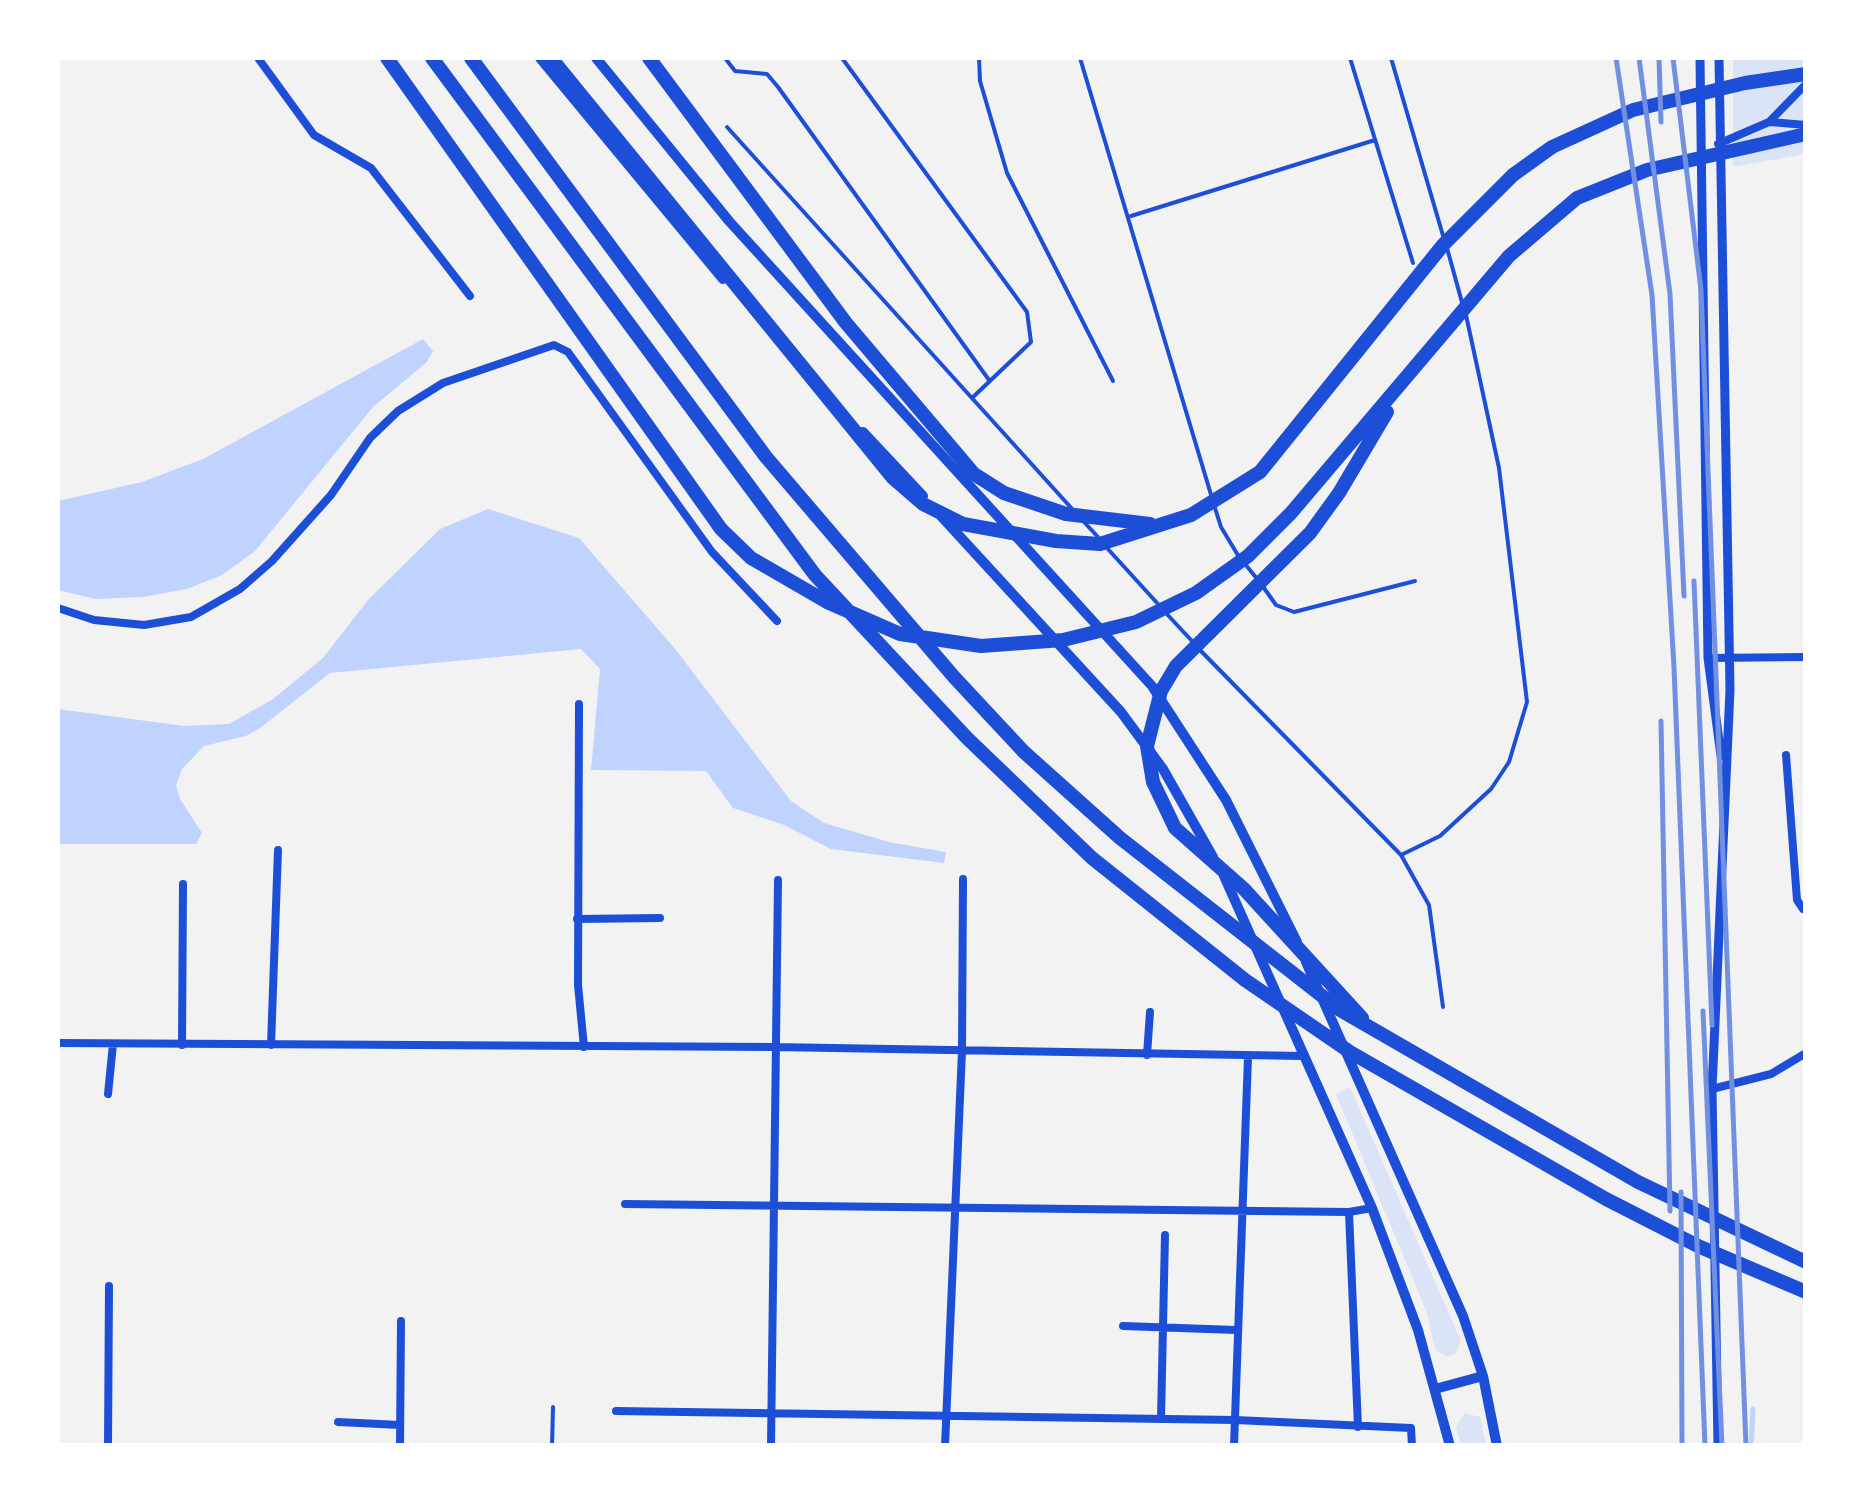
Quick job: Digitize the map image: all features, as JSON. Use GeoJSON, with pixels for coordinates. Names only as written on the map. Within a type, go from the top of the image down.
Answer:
{"type":"FeatureCollection","features":[{"type":"Feature","properties":{"kind":"highway"},"geometry":{"type":"LineString","coordinates":[[387,58],[721,529],[750,558],[900,634],[981,646],[1063,640],[1136,622],[1196,592],[1248,556],[1291,513],[1509,256],[1577,198],[1647,170],[1806,134]]}},
{"type":"Feature","properties":{"kind":"highway"},"geometry":{"type":"LineString","coordinates":[[432,58],[816,575],[967,738],[1092,858],[1244,980],[1350,1052],[1606,1199],[1698,1246],[1806,1292]]}},
{"type":"Feature","properties":{"kind":"highway"},"geometry":{"type":"LineString","coordinates":[[471,58],[766,456],[954,677],[1024,752],[1120,838],[1269,958],[1370,1028],[1638,1182],[1806,1262]]}},
{"type":"Feature","properties":{"kind":"highway"},"geometry":{"type":"LineString","coordinates":[[551,58],[754,304],[852,432],[923,504],[963,524],[1056,542],[1100,544],[1191,515],[1260,472],[1293,437],[1430,260],[1513,174],[1552,148],[1633,110],[1745,83],[1806,74]]}},
{"type":"Feature","properties":{"kind":"highway"},"geometry":{"type":"LineString","coordinates":[[649,58],[846,323],[974,474],[1004,493],[1066,514],[1156,525]]}},
{"type":"Feature","properties":{"kind":"highway"},"geometry":{"type":"LineString","coordinates":[[1370,1028],[1244,889],[1175,828],[1153,782],[1147,746],[1161,691],[1176,666],[1310,532],[1340,494],[1405,382]]}},
{"type":"Feature","properties":{"kind":"main road"},"geometry":{"type":"LineString","coordinates":[[540,58],[690,243],[1120,712],[1163,769],[1240,904],[1302,1056],[1372,1208],[1435,1389],[1450,1446]]}},
{"type":"Feature","properties":{"kind":"main road"},"geometry":{"type":"LineString","coordinates":[[596,58],[729,220],[1152,686],[1189,737],[1274,888],[1440,1261],[1483,1376],[1497,1446]]}},
{"type":"Feature","properties":{"kind":"main road"},"geometry":{"type":"LineString","coordinates":[[1435,1389],[1483,1376]]}},
{"type":"Feature","properties":{"kind":"street"},"geometry":{"type":"LineString","coordinates":[[258,58],[314,135],[370,168],[470,296]]}},
{"type":"Feature","properties":{"kind":"street"},"geometry":{"type":"LineString","coordinates":[[1700,58],[1708,658],[1724,774]]}},
{"type":"Feature","properties":{"kind":"street"},"geometry":{"type":"LineString","coordinates":[[1718,1446],[1712,1089],[1722,918],[1729,658],[1719,58]]}},
{"type":"Feature","properties":{"kind":"street"},"geometry":{"type":"LineString","coordinates":[[1718,144],[1769,122],[1806,84]]}},
{"type":"Feature","properties":{"kind":"street"},"geometry":{"type":"LineString","coordinates":[[1769,122],[1806,125]]}},
{"type":"Feature","properties":{"kind":"street"},"geometry":{"type":"LineString","coordinates":[[58,608],[94,620],[144,625],[192,617],[240,589],[272,561],[330,496],[370,438],[398,411],[443,382],[554,345],[568,352],[712,552],[777,621]]}},
{"type":"Feature","properties":{"kind":"street"},"geometry":{"type":"LineString","coordinates":[[1708,658],[1806,657]]}},
{"type":"Feature","properties":{"kind":"street"},"geometry":{"type":"LineString","coordinates":[[579,704],[577,918],[584,1047]]}},
{"type":"Feature","properties":{"kind":"street"},"geometry":{"type":"LineString","coordinates":[[1786,755],[1797,900],[1803,909]]}},
{"type":"Feature","properties":{"kind":"street"},"geometry":{"type":"LineString","coordinates":[[271,1045],[278,850]]}},
{"type":"Feature","properties":{"kind":"street"},"geometry":{"type":"LineString","coordinates":[[946,1446],[962,1051],[963,878]]}},
{"type":"Feature","properties":{"kind":"street"},"geometry":{"type":"LineString","coordinates":[[771,1446],[778,880]]}},
{"type":"Feature","properties":{"kind":"street"},"geometry":{"type":"LineString","coordinates":[[182,1045],[183,884]]}},
{"type":"Feature","properties":{"kind":"street"},"geometry":{"type":"LineString","coordinates":[[577,918],[660,918]]}},
{"type":"Feature","properties":{"kind":"street"},"geometry":{"type":"LineString","coordinates":[[1147,1055],[1150,1012]]}},
{"type":"Feature","properties":{"kind":"street"},"geometry":{"type":"LineString","coordinates":[[58,1044],[774,1047],[1302,1056]]}},
{"type":"Feature","properties":{"kind":"street"},"geometry":{"type":"LineString","coordinates":[[108,1094],[113,1044]]}},
{"type":"Feature","properties":{"kind":"street"},"geometry":{"type":"LineString","coordinates":[[1712,1089],[1771,1074],[1806,1053]]}},
{"type":"Feature","properties":{"kind":"street"},"geometry":{"type":"LineString","coordinates":[[1234,1446],[1248,1057]]}},
{"type":"Feature","properties":{"kind":"street"},"geometry":{"type":"LineString","coordinates":[[626,1204],[772,1202],[1349,1212],[1372,1208]]}},
{"type":"Feature","properties":{"kind":"street"},"geometry":{"type":"LineString","coordinates":[[1349,1212],[1358,1427]]}},
{"type":"Feature","properties":{"kind":"street"},"geometry":{"type":"LineString","coordinates":[[1161,1418],[1164,1235]]}},
{"type":"Feature","properties":{"kind":"street"},"geometry":{"type":"LineString","coordinates":[[108,1446],[109,1286]]}},
{"type":"Feature","properties":{"kind":"street"},"geometry":{"type":"LineString","coordinates":[[400,1446],[401,1321]]}},
{"type":"Feature","properties":{"kind":"street"},"geometry":{"type":"LineString","coordinates":[[1123,1326],[1236,1330]]}},
{"type":"Feature","properties":{"kind":"street"},"geometry":{"type":"LineString","coordinates":[[616,1411],[1235,1420],[1412,1428],[1412,1446]]}},
{"type":"Feature","properties":{"kind":"street"},"geometry":{"type":"LineString","coordinates":[[338,1422],[400,1426]]}},
{"type":"Feature","properties":{"kind":"lane"},"geometry":{"type":"LineString","coordinates":[[725,58],[735,71],[767,74],[778,87],[989,380]]}},
{"type":"Feature","properties":{"kind":"lane"},"geometry":{"type":"LineString","coordinates":[[842,58],[1027,312],[1031,342],[972,398]]}},
{"type":"Feature","properties":{"kind":"lane"},"geometry":{"type":"LineString","coordinates":[[979,58],[980,82],[1007,173],[1113,381]]}},
{"type":"Feature","properties":{"kind":"lane"},"geometry":{"type":"LineString","coordinates":[[1080,58],[1221,528],[1276,604],[1294,612],[1415,581]]}},
{"type":"Feature","properties":{"kind":"lane"},"geometry":{"type":"LineString","coordinates":[[1350,58],[1413,263]]}},
{"type":"Feature","properties":{"kind":"lane"},"geometry":{"type":"LineString","coordinates":[[1392,58],[1478,354],[1499,468],[1527,702],[1509,762],[1491,789],[1440,836],[1402,855]]}},
{"type":"Feature","properties":{"kind":"lane"},"geometry":{"type":"LineString","coordinates":[[727,127],[1230,684],[1402,855],[1429,905],[1444,1007]]}},
{"type":"Feature","properties":{"kind":"lane"},"geometry":{"type":"LineString","coordinates":[[1130,216],[1375,140]]}},
{"type":"Feature","properties":{"kind":"lane"},"geometry":{"type":"LineString","coordinates":[[552,1446],[553,1407]]}},
{"type":"Feature","properties":{"kind":"shaded area"},"geometry":{"type":"Polygon","coordinates":[[[1733,58],[1805,58],[1805,154],[1733,167],[1733,58]]]}},
{"type":"Feature","properties":{"kind":"shaded area"},"geometry":{"type":"Polygon","coordinates":[[[1350,1087],[1461,1341],[1455,1354],[1448,1357],[1435,1350],[1427,1313],[1336,1094],[1350,1087]]]}},
{"type":"Feature","properties":{"kind":"shaded area"},"geometry":{"type":"Polygon","coordinates":[[[1465,1413],[1480,1417],[1486,1445],[1461,1445],[1456,1427],[1465,1413]]]}},
{"type":"Feature","properties":{"kind":"water"},"geometry":{"type":"Polygon","coordinates":[[[423,339],[433,351],[427,362],[373,407],[255,551],[222,575],[187,589],[143,597],[95,599],[58,590],[58,501],[142,482],[203,459],[423,339]]]}},
{"type":"Feature","properties":{"kind":"water"},"geometry":{"type":"Polygon","coordinates":[[[488,509],[579,538],[676,650],[791,801],[824,823],[889,842],[946,852],[944,863],[831,849],[784,825],[733,808],[706,771],[591,770],[600,669],[581,649],[330,673],[260,728],[246,736],[204,746],[182,769],[176,785],[180,799],[202,833],[196,844],[58,844],[58,709],[184,726],[229,724],[273,699],[323,658],[368,600],[440,529],[488,509]]]}},
{"type":"Feature","properties":{"kind":"waterway"},"geometry":{"type":"LineString","coordinates":[[1751,1446],[1753,1409]]}},
{"type":"Feature","properties":{"kind":"railway"},"geometry":{"type":"LineString","coordinates":[[1616,58],[1652,295],[1674,667],[1705,1446]]}},
{"type":"Feature","properties":{"kind":"railway"},"geometry":{"type":"LineString","coordinates":[[1639,58],[1670,294],[1684,596]]}},
{"type":"Feature","properties":{"kind":"railway"},"geometry":{"type":"LineString","coordinates":[[1659,58],[1661,122]]}},
{"type":"Feature","properties":{"kind":"railway"},"geometry":{"type":"LineString","coordinates":[[1673,58],[1701,290],[1746,1446]]}},
{"type":"Feature","properties":{"kind":"railway"},"geometry":{"type":"LineString","coordinates":[[1694,581],[1712,1025]]}},
{"type":"Feature","properties":{"kind":"railway"},"geometry":{"type":"LineString","coordinates":[[1661,721],[1670,1211]]}},
{"type":"Feature","properties":{"kind":"railway"},"geometry":{"type":"LineString","coordinates":[[1703,1011],[1722,1446]]}},
{"type":"Feature","properties":{"kind":"railway"},"geometry":{"type":"LineString","coordinates":[[1681,1192],[1682,1446]]}}]}
